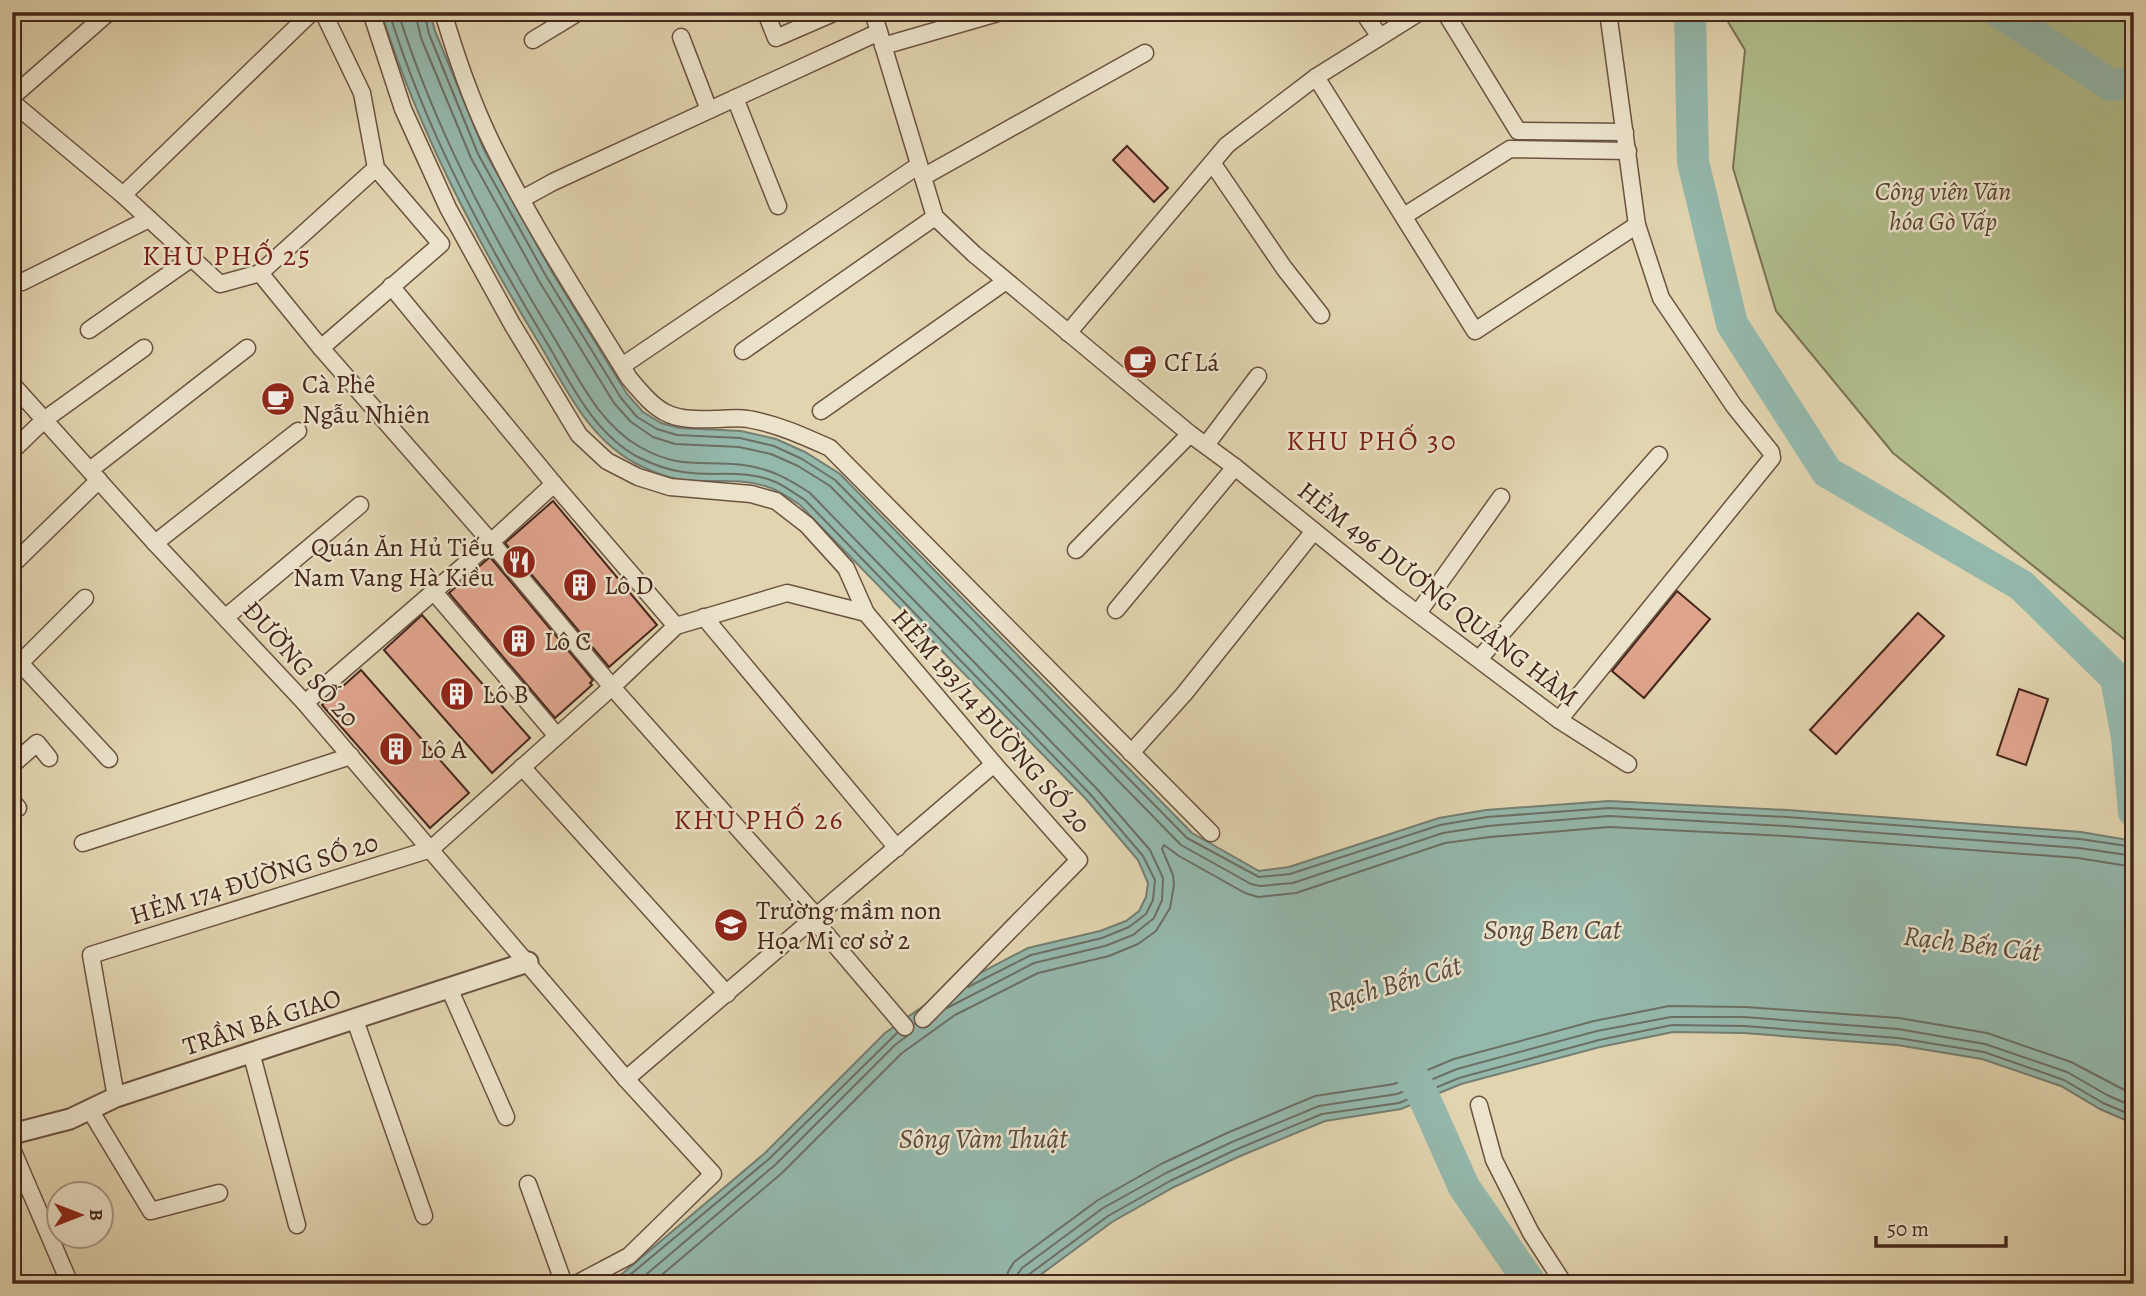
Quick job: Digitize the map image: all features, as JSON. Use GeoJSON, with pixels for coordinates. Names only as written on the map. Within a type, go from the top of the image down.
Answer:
{"type":"FeatureCollection","features":[{"type":"Feature","properties":{"kind":"street"},"geometry":{"type":"LineString","coordinates":[[109,12],[12,100],[123,195],[220,284],[260,273],[376,168]]}},
{"type":"Feature","properties":{"kind":"street"},"geometry":{"type":"LineString","coordinates":[[123,195],[312,12]]}},
{"type":"Feature","properties":{"kind":"street"},"geometry":{"type":"LineString","coordinates":[[321,348],[441,244],[376,168],[362,93],[323,12]]}},
{"type":"Feature","properties":{"kind":"street","name":"HẺM 193/14 ĐƯỜNG SỐ 20"},"geometry":{"type":"LineString","coordinates":[[370,12],[403,109],[448,208],[579,435],[607,461],[638,477],[670,487],[751,494],[776,501],[807,525],[846,568],[866,613],[1079,860],[923,1019]]}},
{"type":"Feature","properties":{"kind":"street"},"geometry":{"type":"LineString","coordinates":[[443,12],[456,54],[487,132],[522,199],[622,366],[650,404],[671,417],[694,420],[746,418],[785,428],[830,448],[1211,833]]}},
{"type":"Feature","properties":{"kind":"street"},"geometry":{"type":"LineString","coordinates":[[533,40],[579,12]]}},
{"type":"Feature","properties":{"kind":"street"},"geometry":{"type":"LineString","coordinates":[[766,13],[776,38],[836,12]]}},
{"type":"Feature","properties":{"kind":"street"},"geometry":{"type":"LineString","coordinates":[[743,351],[935,217],[873,12]]}},
{"type":"Feature","properties":{"kind":"street"},"geometry":{"type":"LineString","coordinates":[[522,199],[553,181],[735,98],[881,39],[1001,12]]}},
{"type":"Feature","properties":{"kind":"street"},"geometry":{"type":"LineString","coordinates":[[1363,12],[1380,37]]}},
{"type":"Feature","properties":{"kind":"street"},"geometry":{"type":"LineString","coordinates":[[1068,333],[1227,145],[1316,77],[1420,12]]}},
{"type":"Feature","properties":{"kind":"street"},"geometry":{"type":"LineString","coordinates":[[1445,12],[1518,131]]}},
{"type":"Feature","properties":{"kind":"street"},"geometry":{"type":"LineString","coordinates":[[1559,720],[1772,460],[1771,453],[1734,406],[1661,298],[1637,225],[1608,12]]}},
{"type":"Feature","properties":{"kind":"street"},"geometry":{"type":"LineString","coordinates":[[681,37],[709,110]]}},
{"type":"Feature","properties":{"kind":"street"},"geometry":{"type":"LineString","coordinates":[[622,366],[921,171],[1144,53]]}},
{"type":"Feature","properties":{"kind":"street"},"geometry":{"type":"LineString","coordinates":[[1316,77],[1475,331],[1637,225]]}},
{"type":"Feature","properties":{"kind":"street"},"geometry":{"type":"LineString","coordinates":[[735,98],[778,206]]}},
{"type":"Feature","properties":{"kind":"street"},"geometry":{"type":"LineString","coordinates":[[1518,131],[1625,132]]}},
{"type":"Feature","properties":{"kind":"street"},"geometry":{"type":"LineString","coordinates":[[1510,149],[1518,131]]}},
{"type":"Feature","properties":{"kind":"street"},"geometry":{"type":"LineString","coordinates":[[1404,216],[1510,149],[1628,151]]}},
{"type":"Feature","properties":{"kind":"street"},"geometry":{"type":"LineString","coordinates":[[1213,164],[1284,268],[1321,315]]}},
{"type":"Feature","properties":{"kind":"street","name":"HẺM 496 DƯƠNG QUẢNG HÀM"},"geometry":{"type":"LineString","coordinates":[[935,217],[1006,281],[1191,434],[1559,720],[1628,764]]}},
{"type":"Feature","properties":{"kind":"street"},"geometry":{"type":"LineString","coordinates":[[22,282],[149,219]]}},
{"type":"Feature","properties":{"kind":"street"},"geometry":{"type":"LineString","coordinates":[[89,330],[192,258]]}},
{"type":"Feature","properties":{"kind":"street"},"geometry":{"type":"LineString","coordinates":[[260,273],[321,348],[491,542],[612,687],[816,918],[905,1027]]}},
{"type":"Feature","properties":{"kind":"street"},"geometry":{"type":"LineString","coordinates":[[821,411],[1006,281]]}},
{"type":"Feature","properties":{"kind":"street"},"geometry":{"type":"LineString","coordinates":[[391,286],[554,484],[676,626]]}},
{"type":"Feature","properties":{"kind":"street"},"geometry":{"type":"LineString","coordinates":[[12,452],[44,420],[144,348]]}},
{"type":"Feature","properties":{"kind":"street"},"geometry":{"type":"LineString","coordinates":[[12,565],[94,475],[247,348]]}},
{"type":"Feature","properties":{"kind":"street"},"geometry":{"type":"LineString","coordinates":[[1206,445],[1258,376]]}},
{"type":"Feature","properties":{"kind":"street","name":"ĐƯỜNG SỐ 20"},"geometry":{"type":"LineString","coordinates":[[12,384],[155,543],[305,703],[626,1079],[713,1174],[629,1256],[576,1284]]}},
{"type":"Feature","properties":{"kind":"street"},"geometry":{"type":"LineString","coordinates":[[155,543],[298,431]]}},
{"type":"Feature","properties":{"kind":"street"},"geometry":{"type":"LineString","coordinates":[[1076,550],[1191,434]]}},
{"type":"Feature","properties":{"kind":"street"},"geometry":{"type":"LineString","coordinates":[[1479,659],[1660,455]]}},
{"type":"Feature","properties":{"kind":"street"},"geometry":{"type":"LineString","coordinates":[[1116,610],[1235,467]]}},
{"type":"Feature","properties":{"kind":"street"},"geometry":{"type":"LineString","coordinates":[[305,703],[554,484]]}},
{"type":"Feature","properties":{"kind":"street"},"geometry":{"type":"LineString","coordinates":[[1418,613],[1501,497]]}},
{"type":"Feature","properties":{"kind":"street"},"geometry":{"type":"LineString","coordinates":[[226,617],[360,505]]}},
{"type":"Feature","properties":{"kind":"street"},"geometry":{"type":"LineString","coordinates":[[1131,753],[1184,694],[1314,531]]}},
{"type":"Feature","properties":{"kind":"street"},"geometry":{"type":"LineString","coordinates":[[434,592],[557,736]]}},
{"type":"Feature","properties":{"kind":"street"},"geometry":{"type":"LineString","coordinates":[[431,849],[676,626],[786,593],[866,613]]}},
{"type":"Feature","properties":{"kind":"street"},"geometry":{"type":"LineString","coordinates":[[85,598],[16,667],[109,759]]}},
{"type":"Feature","properties":{"kind":"street"},"geometry":{"type":"LineString","coordinates":[[704,617],[897,848]]}},
{"type":"Feature","properties":{"kind":"street"},"geometry":{"type":"LineString","coordinates":[[12,765],[37,743],[49,758]]}},
{"type":"Feature","properties":{"kind":"street"},"geometry":{"type":"LineString","coordinates":[[83,843],[351,756]]}},
{"type":"Feature","properties":{"kind":"street"},"geometry":{"type":"LineString","coordinates":[[626,1079],[994,764]]}},
{"type":"Feature","properties":{"kind":"street"},"geometry":{"type":"LineString","coordinates":[[523,767],[727,994]]}},
{"type":"Feature","properties":{"kind":"street","name":"HẺM 174 ĐƯỜNG SỐ 20"},"geometry":{"type":"LineString","coordinates":[[116,1097],[91,955],[431,849]]}},
{"type":"Feature","properties":{"kind":"street","name":"TRẦN BÁ GIAO"},"geometry":{"type":"LineString","coordinates":[[12,1134],[70,1119],[116,1097],[528,962]]}},
{"type":"Feature","properties":{"kind":"street"},"geometry":{"type":"LineString","coordinates":[[449,988],[506,1117]]}},
{"type":"Feature","properties":{"kind":"street"},"geometry":{"type":"LineString","coordinates":[[355,1020],[424,1216]]}},
{"type":"Feature","properties":{"kind":"street"},"geometry":{"type":"LineString","coordinates":[[251,1052],[297,1225]]}},
{"type":"Feature","properties":{"kind":"street"},"geometry":{"type":"LineString","coordinates":[[1479,1105],[1494,1160],[1531,1233],[1564,1284]]}},
{"type":"Feature","properties":{"kind":"street"},"geometry":{"type":"LineString","coordinates":[[90,1110],[152,1212],[219,1193]]}},
{"type":"Feature","properties":{"kind":"street"},"geometry":{"type":"LineString","coordinates":[[12,1149],[70,1284]]}},
{"type":"Feature","properties":{"kind":"street"},"geometry":{"type":"LineString","coordinates":[[528,1184],[565,1284]]}},
{"type":"Feature","properties":{"kind":"green space","name":"Công viên Văn hóa Gò Vấp"},"geometry":{"type":"Polygon","coordinates":[[[1722,12],[2134,12],[2134,647],[1893,453],[1776,311],[1733,168],[1745,50],[1722,12]]]}},
{"type":"Feature","properties":{"kind":"water"},"geometry":{"type":"Polygon","coordinates":[[[381,12],[430,12],[435,31],[484,150],[552,272],[627,394],[643,412],[661,423],[679,428],[741,431],[776,439],[805,452],[840,474],[1192,833],[1259,871],[1289,867],[1439,818],[1486,810],[1609,801],[1787,810],[2081,832],[2134,841],[2134,1124],[2100,1109],[2061,1086],[1982,1059],[1897,1045],[1744,1033],[1673,1032],[1600,1047],[1461,1084],[1401,1109],[1325,1121],[1174,1187],[1112,1222],[1028,1284],[607,1284],[765,1153],[885,1033],[942,993],[1028,948],[1100,931],[1126,921],[1139,911],[1146,897],[1148,883],[1138,860],[1086,799],[800,505],[776,490],[757,484],[683,480],[657,473],[617,451],[590,425],[515,303],[450,182],[412,98],[381,12]]]}},
{"type":"Feature","properties":{"kind":"building"},"geometry":{"type":"Polygon","coordinates":[[[1127,146],[1168,188],[1154,202],[1113,160],[1127,146]]]}},
{"type":"Feature","properties":{"kind":"building","name":"Lô D"},"geometry":{"type":"Polygon","coordinates":[[[553,501],[657,625],[609,667],[505,543],[553,501]]]}},
{"type":"Feature","properties":{"kind":"building","name":"Lô C"},"geometry":{"type":"Polygon","coordinates":[[[490,557],[593,680],[590,683],[592,685],[555,718],[449,593],[490,557]]]}},
{"type":"Feature","properties":{"kind":"building"},"geometry":{"type":"Polygon","coordinates":[[[1677,591],[1710,619],[1644,698],[1612,671],[1677,591]]]}},
{"type":"Feature","properties":{"kind":"building"},"geometry":{"type":"Polygon","coordinates":[[[1918,613],[1944,636],[1836,754],[1810,730],[1918,613]]]}},
{"type":"Feature","properties":{"kind":"building","name":"Lô B"},"geometry":{"type":"Polygon","coordinates":[[[422,615],[530,738],[492,773],[384,650],[422,615]]]}},
{"type":"Feature","properties":{"kind":"building","name":"Lô A"},"geometry":{"type":"Polygon","coordinates":[[[361,670],[469,793],[430,828],[322,705],[361,670]]]}},
{"type":"Feature","properties":{"kind":"building"},"geometry":{"type":"Polygon","coordinates":[[[2019,689],[2048,699],[2026,765],[1997,755],[2019,689]]]}},
{"type":"Feature","properties":{"kind":"waterway"},"geometry":{"type":"LineString","coordinates":[[1690,12],[1693,162],[1732,324],[1827,472],[2021,585],[2116,678],[2127,737],[2134,812]]}},
{"type":"Feature","properties":{"kind":"waterway"},"geometry":{"type":"LineString","coordinates":[[1999,12],[2111,85],[2134,83]]}},
{"type":"Feature","properties":{"kind":"waterway"},"geometry":{"type":"LineString","coordinates":[[1404,1061],[1422,1093],[1464,1187],[1531,1284]]}},
{"type":"Feature","properties":{"kind":"place","name":"Cf Lá"},"geometry":{"type":"Point","coordinates":[1140,362]}},
{"type":"Feature","properties":{"kind":"place","name":"Cà Phê Ngẫu Nhiên"},"geometry":{"type":"Point","coordinates":[278,399]}},
{"type":"Feature","properties":{"kind":"place","name":"Quán Ăn Hủ Tiếu Nam Vang Hà Kiều"},"geometry":{"type":"Point","coordinates":[519,562]}},
{"type":"Feature","properties":{"kind":"place","name":"Lô D"},"geometry":{"type":"Point","coordinates":[580,585]}},
{"type":"Feature","properties":{"kind":"place","name":"Lô C"},"geometry":{"type":"Point","coordinates":[519,641]}},
{"type":"Feature","properties":{"kind":"place","name":"Lô B"},"geometry":{"type":"Point","coordinates":[457,694]}},
{"type":"Feature","properties":{"kind":"place","name":"Lô A"},"geometry":{"type":"Point","coordinates":[396,749]}},
{"type":"Feature","properties":{"kind":"place","name":"Trường mầm non Họa Mi cơ sở 2"},"geometry":{"type":"Point","coordinates":[731,925]}},
{"type":"Feature","properties":{"kind":"district","name":"KHU PHỐ 25"},"geometry":{"type":"Point","coordinates":[227,256]}},
{"type":"Feature","properties":{"kind":"district","name":"KHU PHỐ 30"},"geometry":{"type":"Point","coordinates":[1372,441]}},
{"type":"Feature","properties":{"kind":"district","name":"KHU PHỐ 26"},"geometry":{"type":"Point","coordinates":[759,820]}},
{"type":"Feature","properties":{"kind":"water label","name":"Song Ben Cat"},"geometry":{"type":"Point","coordinates":[1552,930]}},
{"type":"Feature","properties":{"kind":"water label","name":"Rạch Bến Cát"},"geometry":{"type":"Point","coordinates":[1972,944]}},
{"type":"Feature","properties":{"kind":"water label","name":"Rạch Bến Cát"},"geometry":{"type":"Point","coordinates":[1394,984]}},
{"type":"Feature","properties":{"kind":"water label","name":"Sông Vàm Thuật"},"geometry":{"type":"Point","coordinates":[983,1139]}}]}
